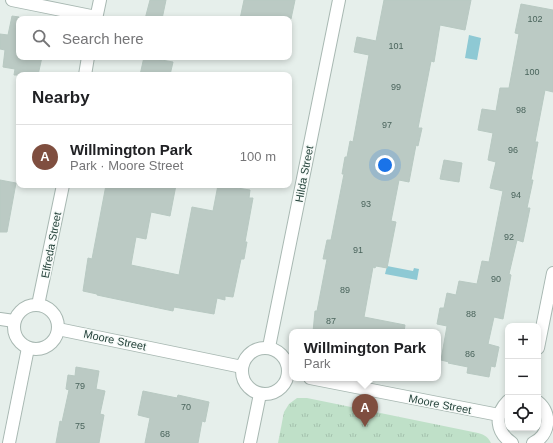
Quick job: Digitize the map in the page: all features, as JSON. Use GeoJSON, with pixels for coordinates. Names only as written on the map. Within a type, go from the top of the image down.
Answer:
{"type":"FeatureCollection","features":[{"type":"Feature","properties":{"kind":"street"},"geometry":{"type":"LineString","coordinates":[[12,0],[87,16]]}},
{"type":"Feature","properties":{"kind":"street"},"geometry":{"type":"LineString","coordinates":[[96,16],[100,0]]}},
{"type":"Feature","properties":{"kind":"street","name":"Hilda Street"},"geometry":{"type":"LineString","coordinates":[[269,347],[339,0]]}},
{"type":"Feature","properties":{"kind":"street"},"geometry":{"type":"LineString","coordinates":[[86,72],[88,60]]}},
{"type":"Feature","properties":{"kind":"street","name":"Elfreda Street"},"geometry":{"type":"LineString","coordinates":[[38,305],[62,188]]}},
{"type":"Feature","properties":{"kind":"street"},"geometry":{"type":"LineString","coordinates":[[541,333],[553,273]]}},
{"type":"Feature","properties":{"kind":"street"},"geometry":{"type":"LineString","coordinates":[[32,305],[38,305],[51,310],[55,315],[58,329],[57,335],[48,346],[35,350],[28,348],[14,335],[14,321],[20,310],[32,305]]}},
{"type":"Feature","properties":{"kind":"street"},"geometry":{"type":"LineString","coordinates":[[0,319],[14,321]]}},
{"type":"Feature","properties":{"kind":"street","name":"Moore Street"},"geometry":{"type":"LineString","coordinates":[[58,329],[242,367]]}},
{"type":"Feature","properties":{"kind":"street"},"geometry":{"type":"LineString","coordinates":[[289,368],[287,360],[282,354],[269,347],[262,347],[249,354],[242,367],[244,381],[248,386],[260,394],[275,392],[281,388],[289,377]]}},
{"type":"Feature","properties":{"kind":"street"},"geometry":{"type":"LineString","coordinates":[[9,443],[28,348]]}},
{"type":"Feature","properties":{"kind":"street","name":"Moore Street"},"geometry":{"type":"LineString","coordinates":[[325,381],[499,415]]}},
{"type":"Feature","properties":{"kind":"street"},"geometry":{"type":"LineString","coordinates":[[250,443],[260,394]]}},
{"type":"Feature","properties":{"kind":"street"},"geometry":{"type":"LineString","coordinates":[[505,404],[499,415],[498,423],[500,431],[505,438],[512,443]]}},
{"type":"Feature","properties":{"kind":"street"},"geometry":{"type":"LineString","coordinates":[[533,443],[544,434],[550,425],[545,410],[541,405]]}},
{"type":"Feature","properties":{"kind":"green space"},"geometry":{"type":"Polygon","coordinates":[[[297,398],[307,398],[478,433],[486,436],[491,443],[278,443],[284,412],[289,404],[297,398]]]}},
{"type":"Feature","properties":{"kind":"water"},"geometry":{"type":"Polygon","coordinates":[[[469,35],[481,38],[477,60],[465,58],[469,35]]]}},
{"type":"Feature","properties":{"kind":"water"},"geometry":{"type":"Polygon","coordinates":[[[387,266],[413,271],[414,268],[419,269],[417,280],[385,274],[387,266]]]}},
{"type":"Feature","properties":{"kind":"building"},"geometry":{"type":"Polygon","coordinates":[[[150,0],[166,0],[163,16],[146,16],[150,0]]]}},
{"type":"Feature","properties":{"kind":"building"},"geometry":{"type":"Polygon","coordinates":[[[244,0],[295,0],[292,16],[241,16],[244,0]]]}},
{"type":"Feature","properties":{"kind":"building"},"geometry":{"type":"Polygon","coordinates":[[[384,0],[471,0],[465,30],[440,25],[434,62],[431,61],[418,128],[422,128],[418,146],[416,145],[409,182],[399,180],[391,221],[396,222],[387,268],[376,266],[375,268],[373,267],[364,317],[405,325],[404,329],[313,329],[315,311],[317,311],[327,259],[323,259],[327,240],[331,240],[344,174],[342,174],[345,157],[347,157],[350,141],[353,142],[369,55],[354,52],[357,37],[376,41],[384,0]]]}},
{"type":"Feature","properties":{"kind":"building"},"geometry":{"type":"Polygon","coordinates":[[[521,4],[553,10],[553,92],[545,90],[535,142],[538,142],[531,180],[533,180],[527,208],[530,208],[523,242],[517,240],[509,274],[511,275],[503,319],[494,317],[488,344],[499,347],[495,367],[491,366],[489,377],[467,373],[468,367],[441,360],[447,326],[437,324],[440,308],[444,308],[447,293],[456,295],[459,281],[477,284],[482,261],[489,262],[503,191],[490,188],[496,162],[488,160],[493,133],[478,130],[482,109],[496,111],[500,88],[509,88],[519,34],[515,33],[521,4]]]}},
{"type":"Feature","properties":{"kind":"building"},"geometry":{"type":"Polygon","coordinates":[[[12,16],[16,17],[16,60],[41,60],[39,72],[16,72],[16,75],[14,75],[15,69],[3,67],[5,50],[0,49],[0,34],[8,35],[12,16]]]}},
{"type":"Feature","properties":{"kind":"building"},"geometry":{"type":"Polygon","coordinates":[[[143,60],[161,60],[173,62],[171,72],[141,72],[143,60]]]}},
{"type":"Feature","properties":{"kind":"building"},"geometry":{"type":"Polygon","coordinates":[[[444,160],[462,163],[459,182],[440,179],[444,160]]]}},
{"type":"Feature","properties":{"kind":"building"},"geometry":{"type":"Polygon","coordinates":[[[0,180],[16,183],[7,232],[0,232],[0,180]]]}},
{"type":"Feature","properties":{"kind":"building"},"geometry":{"type":"Polygon","coordinates":[[[105,188],[175,188],[170,216],[151,212],[146,239],[136,237],[131,265],[179,275],[192,207],[213,211],[217,188],[237,188],[250,190],[249,198],[253,198],[245,242],[247,242],[244,259],[241,259],[233,297],[225,296],[225,300],[217,298],[214,314],[174,307],[173,311],[83,291],[88,258],[92,259],[105,188]]]}},
{"type":"Feature","properties":{"kind":"building"},"geometry":{"type":"Polygon","coordinates":[[[76,367],[99,371],[96,389],[105,391],[100,414],[104,415],[99,443],[56,443],[60,421],[62,422],[69,390],[66,389],[68,375],[75,376],[76,367]]]}},
{"type":"Feature","properties":{"kind":"building"},"geometry":{"type":"Polygon","coordinates":[[[143,391],[177,398],[178,395],[209,402],[205,422],[202,421],[198,443],[145,443],[150,418],[138,415],[143,391]]]}},
{"type":"Feature","properties":{"kind":"place","name":"Willmington Park"},"geometry":{"type":"Point","coordinates":[365,427]}}]}
